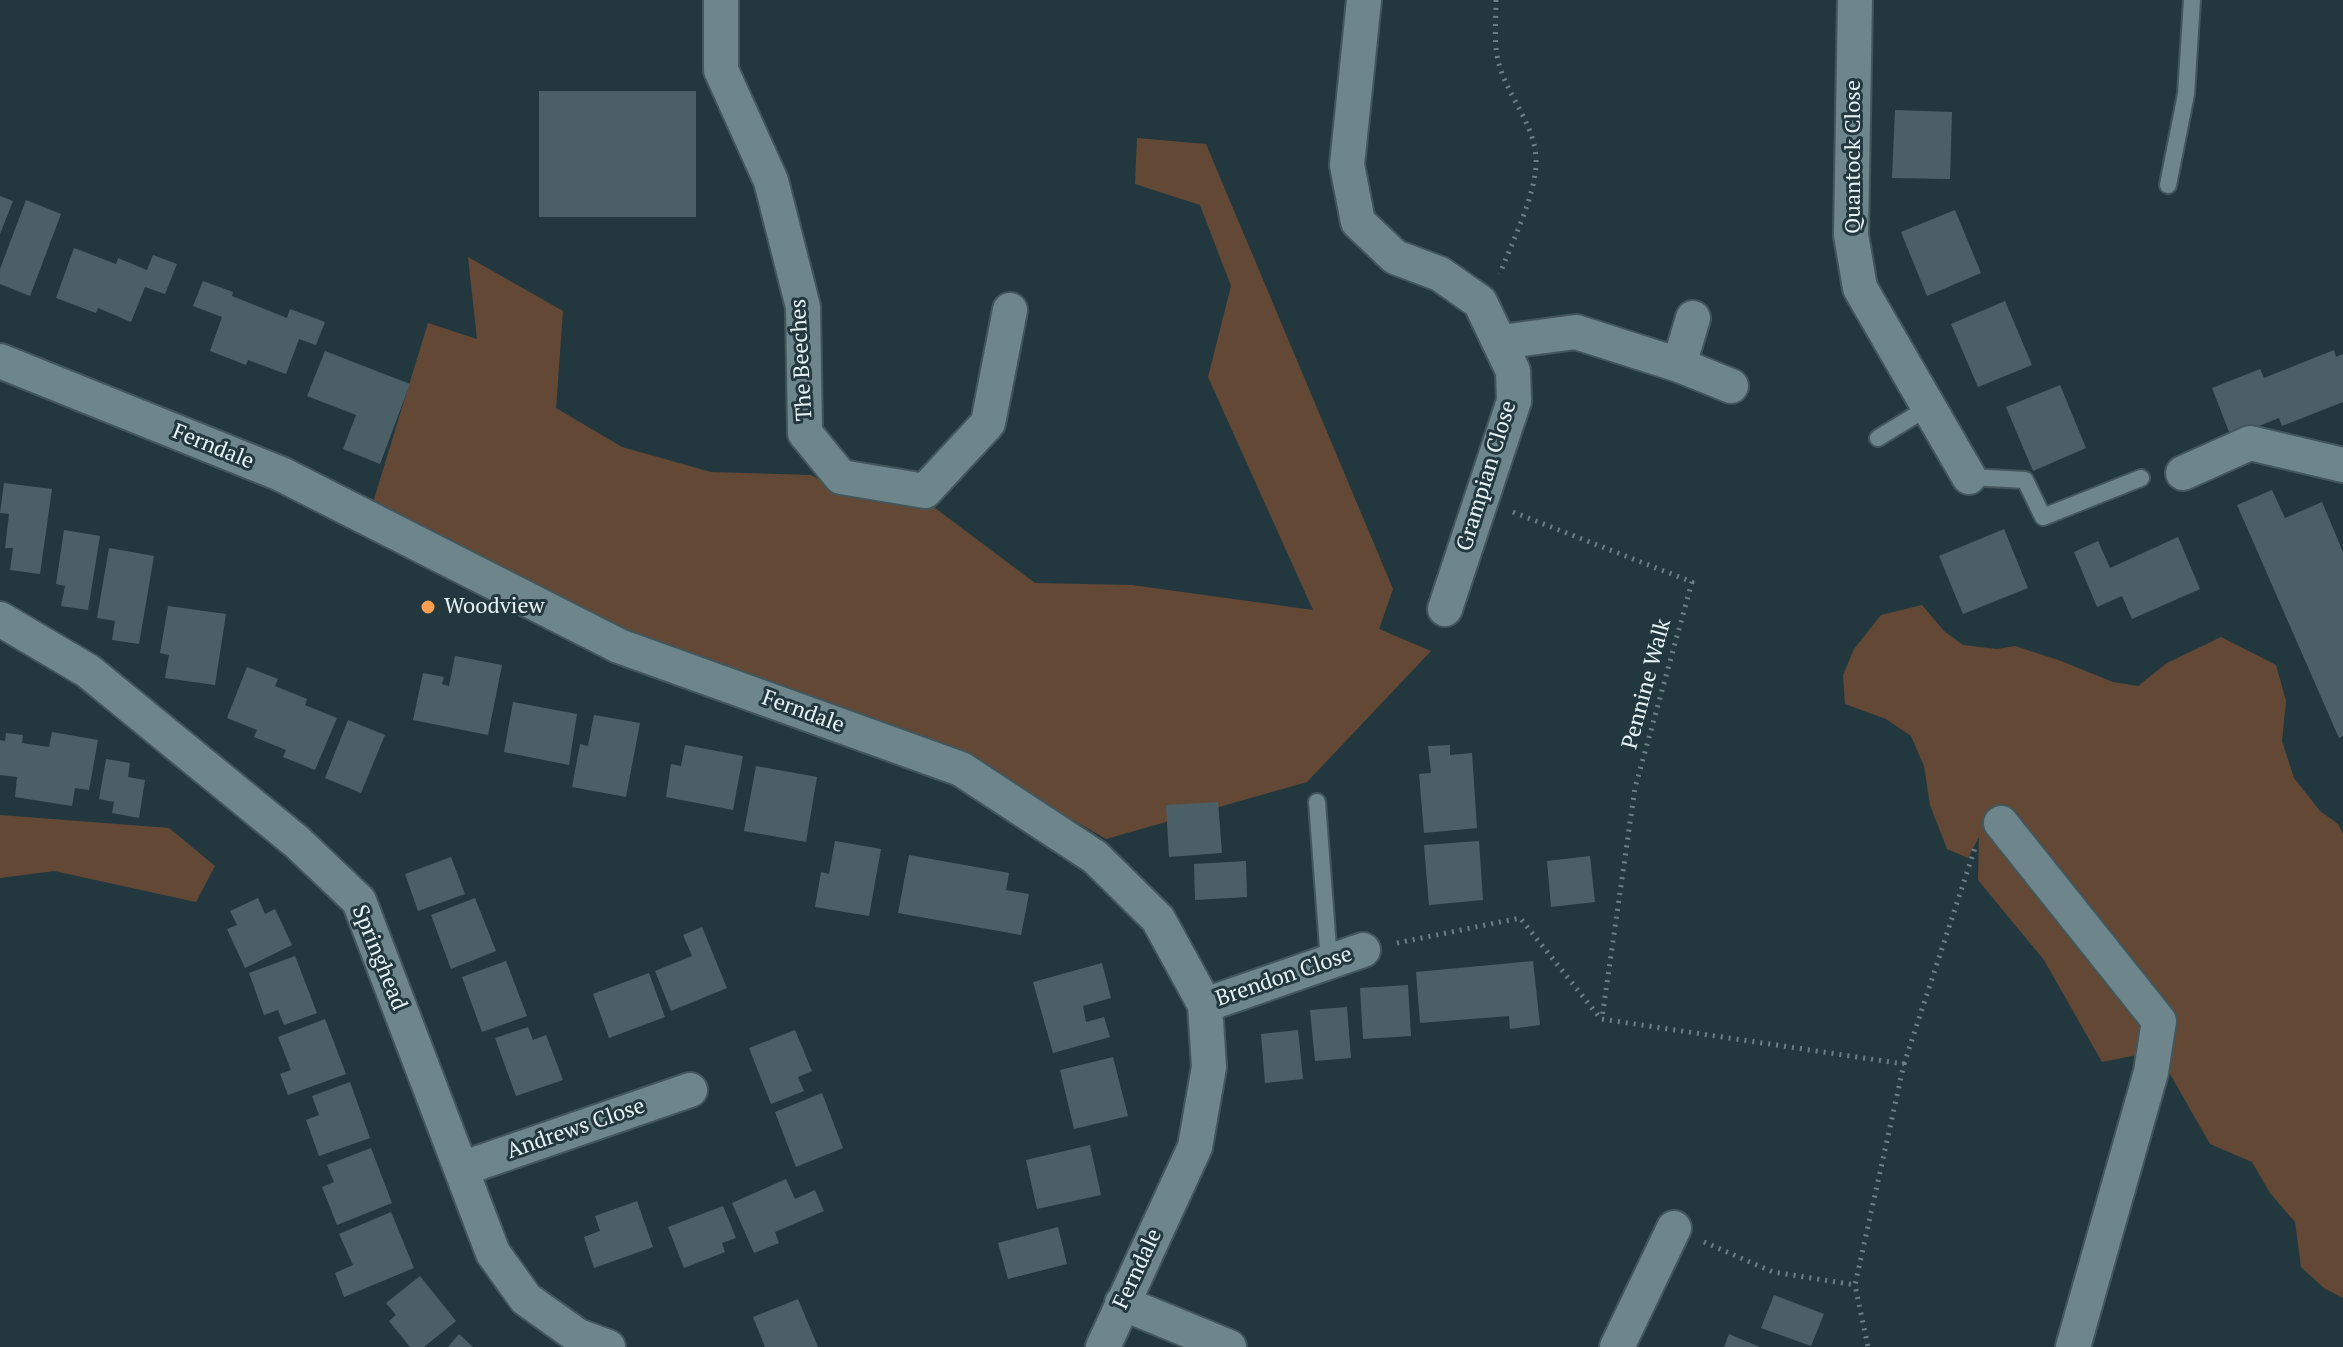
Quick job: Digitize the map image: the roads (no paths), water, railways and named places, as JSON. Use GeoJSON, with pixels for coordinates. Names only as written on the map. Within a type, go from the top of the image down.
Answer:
{"type":"FeatureCollection","features":[{"type":"Feature","properties":{"kind":"street","name":"The Beeches"},"geometry":{"type":"LineString","coordinates":[[721,0],[721,70],[771,181],[803,307],[805,433],[841,477],[925,491],[988,423],[1010,310]]}},
{"type":"Feature","properties":{"kind":"street","name":"Grampian Close"},"geometry":{"type":"LineString","coordinates":[[1364,0],[1347,165],[1358,222],[1395,257],[1440,274],[1480,302],[1513,371],[1514,401],[1445,609]]}},
{"type":"Feature","properties":{"kind":"street","name":"Quantock Close"},"geometry":{"type":"LineString","coordinates":[[1855,0],[1851,235],[1860,288],[1969,477]]}},
{"type":"Feature","properties":{"kind":"street"},"geometry":{"type":"LineString","coordinates":[[1679,365],[1693,318]]}},
{"type":"Feature","properties":{"kind":"street"},"geometry":{"type":"LineString","coordinates":[[1501,342],[1576,332],[1679,365],[1731,386]]}},
{"type":"Feature","properties":{"kind":"street","name":"Ferndale"},"geometry":{"type":"LineString","coordinates":[[0,361],[281,474],[619,646],[961,769],[1095,857],[1158,919],[1205,1005],[1209,1067],[1195,1147],[1103,1347]]}},
{"type":"Feature","properties":{"kind":"street"},"geometry":{"type":"LineString","coordinates":[[2183,473],[2250,443],[2343,465]]}},
{"type":"Feature","properties":{"kind":"street","name":"Springhead"},"geometry":{"type":"LineString","coordinates":[[0,619],[88,671],[297,842],[359,901],[493,1253],[526,1299],[578,1336],[608,1347]]}},
{"type":"Feature","properties":{"kind":"street"},"geometry":{"type":"LineString","coordinates":[[1990,829],[2159,1021],[2151,1072],[2073,1347]]}},
{"type":"Feature","properties":{"kind":"street","name":"Brendon Close"},"geometry":{"type":"LineString","coordinates":[[1205,1005],[1363,950]]}},
{"type":"Feature","properties":{"kind":"street","name":"Andrews Close"},"geometry":{"type":"LineString","coordinates":[[461,1169],[690,1090]]}},
{"type":"Feature","properties":{"kind":"street"},"geometry":{"type":"LineString","coordinates":[[1617,1347],[1674,1228]]}},
{"type":"Feature","properties":{"kind":"street"},"geometry":{"type":"LineString","coordinates":[[1122,1303],[1229,1347]]}},
{"type":"Feature","properties":{"kind":"lane"},"geometry":{"type":"LineString","coordinates":[[2168,185],[2186,94],[2192,0]]}},
{"type":"Feature","properties":{"kind":"lane"},"geometry":{"type":"LineString","coordinates":[[1878,438],[1929,407]]}},
{"type":"Feature","properties":{"kind":"lane"},"geometry":{"type":"LineString","coordinates":[[1969,477],[2025,480],[2043,517],[2141,478]]}},
{"type":"Feature","properties":{"kind":"lane"},"geometry":{"type":"LineString","coordinates":[[1317,802],[1329,961]]}},
{"type":"Feature","properties":{"kind":"place","name":"Woodview"},"geometry":{"type":"Point","coordinates":[428,607]}}]}
